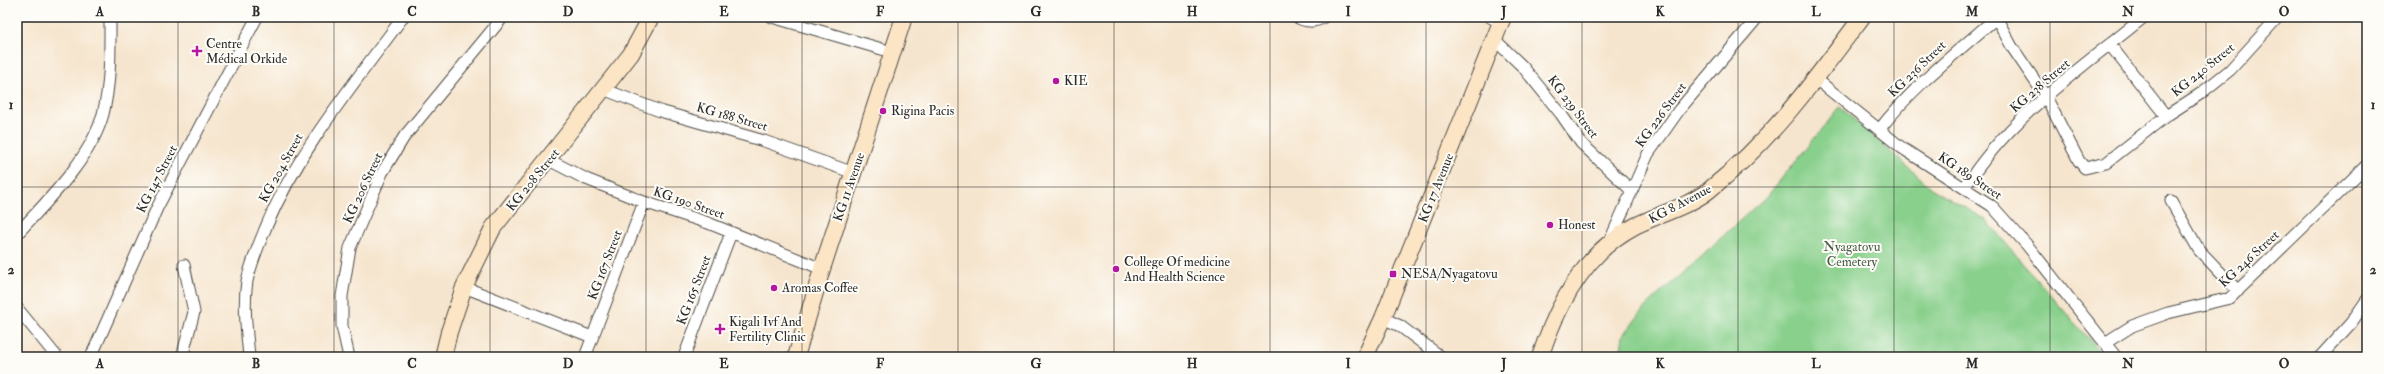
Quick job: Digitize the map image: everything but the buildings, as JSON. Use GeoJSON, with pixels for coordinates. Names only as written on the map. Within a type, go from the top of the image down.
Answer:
{"type":"FeatureCollection","features":[{"type":"Feature","properties":{"kind":"street"},"geometry":{"type":"LineString","coordinates":[[17,234],[65,181],[90,144],[103,114],[110,57],[110,17]]}},
{"type":"Feature","properties":{"kind":"street","name":"KG 147 Street"},"geometry":{"type":"LineString","coordinates":[[91,357],[157,208],[257,17]]}},
{"type":"Feature","properties":{"kind":"street","name":"KG 204 Street"},"geometry":{"type":"LineString","coordinates":[[249,357],[246,315],[247,282],[274,209],[292,174],[322,126],[403,17]]}},
{"type":"Feature","properties":{"kind":"street","name":"KG 206 Street"},"geometry":{"type":"LineString","coordinates":[[349,357],[342,326],[342,296],[350,248],[382,173],[413,127],[503,17]]}},
{"type":"Feature","properties":{"kind":"street","name":"KG 208 Street"},"geometry":{"type":"LineString","coordinates":[[443,357],[464,287],[493,228],[549,160],[631,54],[651,17]]}},
{"type":"Feature","properties":{"kind":"street"},"geometry":{"type":"LineString","coordinates":[[772,17],[892,52]]}},
{"type":"Feature","properties":{"kind":"street","name":"KG 11 Avenue"},"geometry":{"type":"LineString","coordinates":[[796,357],[822,269],[904,17]]}},
{"type":"Feature","properties":{"kind":"street"},"geometry":{"type":"LineString","coordinates":[[1296,17],[1304,21],[1313,21],[1324,17]]}},
{"type":"Feature","properties":{"kind":"street","name":"KG 226 Street"},"geometry":{"type":"LineString","coordinates":[[1608,244],[1648,154],[1679,110],[1758,17]]}},
{"type":"Feature","properties":{"kind":"street","name":"KG 8 Avenue"},"geometry":{"type":"LineString","coordinates":[[1540,357],[1548,330],[1581,271],[1608,244],[1636,226],[1654,220],[1707,192],[1771,134],[1816,79],[1862,17]]}},
{"type":"Feature","properties":{"kind":"street"},"geometry":{"type":"LineString","coordinates":[[1996,17],[2012,47],[2046,97]]}},
{"type":"Feature","properties":{"kind":"street","name":"KG 236 Street"},"geometry":{"type":"LineString","coordinates":[[1879,130],[1901,102],[1955,52],[1996,17]]}},
{"type":"Feature","properties":{"kind":"street","name":"KG 238 Street"},"geometry":{"type":"LineString","coordinates":[[1965,187],[1981,162],[2001,139],[2046,97],[2144,17]]}},
{"type":"Feature","properties":{"kind":"street","name":"KG 240 Street"},"geometry":{"type":"LineString","coordinates":[[2046,97],[2079,161],[2085,168],[2106,163],[2166,116],[2200,94],[2230,70],[2278,17]]}},
{"type":"Feature","properties":{"kind":"street","name":"KG 17 Avenue"},"geometry":{"type":"LineString","coordinates":[[1365,357],[1384,318],[1495,40],[1498,19]]}},
{"type":"Feature","properties":{"kind":"street","name":"KG 239 Street"},"geometry":{"type":"LineString","coordinates":[[1495,40],[1524,66],[1581,143],[1631,190]]}},
{"type":"Feature","properties":{"kind":"street"},"geometry":{"type":"LineString","coordinates":[[2110,45],[2166,116]]}},
{"type":"Feature","properties":{"kind":"street","name":"KG 189 Street"},"geometry":{"type":"LineString","coordinates":[[1816,79],[1902,148],[1965,187],[1997,212],[2054,278],[2116,357]]}},
{"type":"Feature","properties":{"kind":"street","name":"KG 188 Street"},"geometry":{"type":"LineString","coordinates":[[603,89],[660,111],[764,141],[854,173]]}},
{"type":"Feature","properties":{"kind":"street","name":"KG 190 Street"},"geometry":{"type":"LineString","coordinates":[[549,160],[586,179],[644,202],[708,223],[822,269]]}},
{"type":"Feature","properties":{"kind":"street","name":"KG 246 Street"},"geometry":{"type":"LineString","coordinates":[[2105,343],[2132,326],[2168,313],[2221,302],[2238,291],[2367,165]]}},
{"type":"Feature","properties":{"kind":"street"},"geometry":{"type":"LineString","coordinates":[[2171,201],[2199,250],[2238,291]]}},
{"type":"Feature","properties":{"kind":"street","name":"KG 167 Street"},"geometry":{"type":"LineString","coordinates":[[586,357],[592,337],[644,202]]}},
{"type":"Feature","properties":{"kind":"street","name":"KG 165 Street"},"geometry":{"type":"LineString","coordinates":[[684,357],[731,233]]}},
{"type":"Feature","properties":{"kind":"street"},"geometry":{"type":"LineString","coordinates":[[182,357],[194,312],[184,265]]}},
{"type":"Feature","properties":{"kind":"street"},"geometry":{"type":"LineString","coordinates":[[464,287],[592,337]]}},
{"type":"Feature","properties":{"kind":"street"},"geometry":{"type":"LineString","coordinates":[[2320,357],[2350,323],[2367,300]]}},
{"type":"Feature","properties":{"kind":"street"},"geometry":{"type":"LineString","coordinates":[[17,308],[57,357]]}},
{"type":"Feature","properties":{"kind":"street"},"geometry":{"type":"LineString","coordinates":[[1384,318],[1400,326],[1441,357]]}},
{"type":"Feature","properties":{"kind":"green space","name":"Nyagatovu Cemetery"},"geometry":{"type":"Polygon","coordinates":[[[1840,107],[1934,190],[1985,219],[2104,357],[1620,357],[1623,336],[1646,306],[1768,195],[1840,107]]]}},
{"type":"Feature","properties":{"kind":"place","name":"Centre Médical Orkide"},"geometry":{"type":"Point","coordinates":[197,51]}},
{"type":"Feature","properties":{"kind":"place","name":"KIE"},"geometry":{"type":"Point","coordinates":[1056,81]}},
{"type":"Feature","properties":{"kind":"place","name":"Rigina Pacis"},"geometry":{"type":"Point","coordinates":[883,111]}},
{"type":"Feature","properties":{"kind":"place","name":"Honest"},"geometry":{"type":"Point","coordinates":[1550,225]}},
{"type":"Feature","properties":{"kind":"place","name":"College Of medicine And Health Science"},"geometry":{"type":"Point","coordinates":[1116,269]}},
{"type":"Feature","properties":{"kind":"place","name":"NESA/Nyagatovu"},"geometry":{"type":"Point","coordinates":[1393,274]}},
{"type":"Feature","properties":{"kind":"place","name":"Aromas Coffee"},"geometry":{"type":"Point","coordinates":[774,288]}},
{"type":"Feature","properties":{"kind":"place","name":"Kigali Ivf And Fertility Clinic"},"geometry":{"type":"Point","coordinates":[720,329]}}]}
